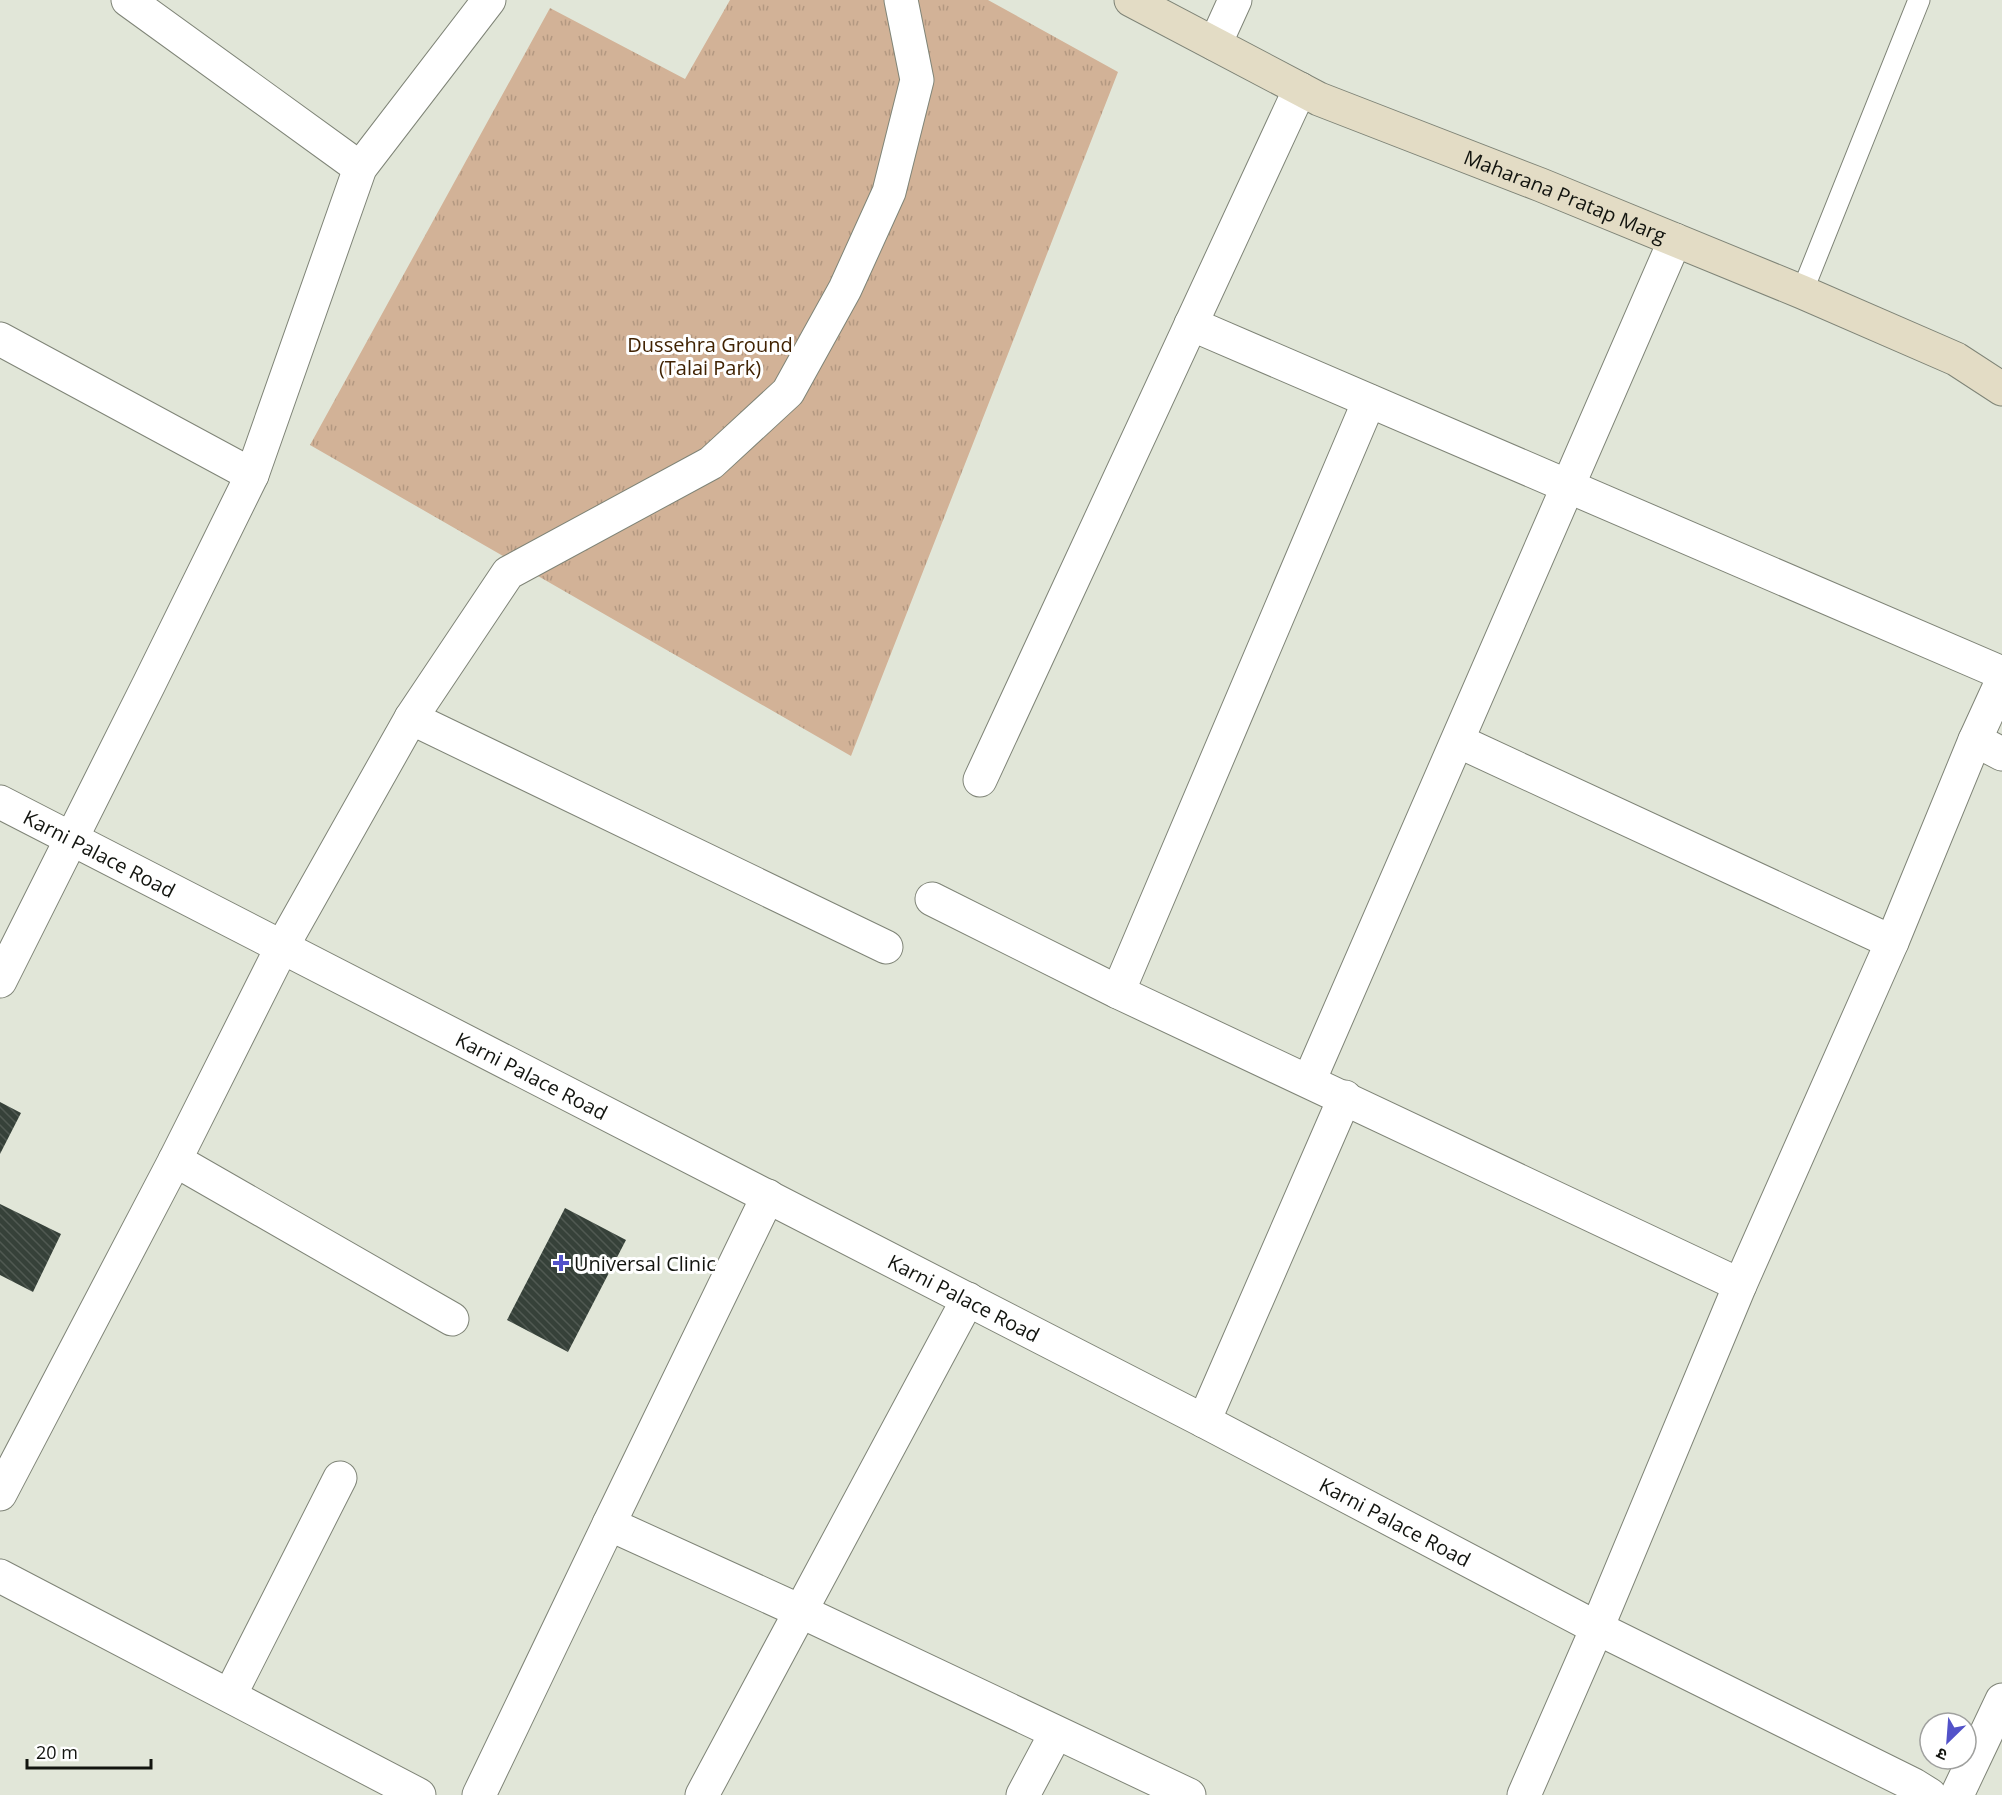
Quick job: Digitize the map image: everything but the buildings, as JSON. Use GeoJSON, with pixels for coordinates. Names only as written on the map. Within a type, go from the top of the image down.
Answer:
{"type":"FeatureCollection","features":[{"type":"Feature","properties":{"kind":"street"},"geometry":{"type":"LineString","coordinates":[[128,0],[360,168]]}},
{"type":"Feature","properties":{"kind":"street"},"geometry":{"type":"LineString","coordinates":[[0,981],[252,475],[360,168],[489,0]]}},
{"type":"Feature","properties":{"kind":"street"},"geometry":{"type":"LineString","coordinates":[[0,1494],[175,1160],[282,947],[411,718],[508,573],[711,463],[788,392],[844,289],[890,192],[917,80],[901,0]]}},
{"type":"Feature","properties":{"kind":"street","name":"Maharana Pratap Marg"},"geometry":{"type":"LineString","coordinates":[[1131,0],[1319,99],[1802,292],[1956,359],[2002,389]]}},
{"type":"Feature","properties":{"kind":"street"},"geometry":{"type":"LineString","coordinates":[[1215,44],[1235,0]]}},
{"type":"Feature","properties":{"kind":"street"},"geometry":{"type":"LineString","coordinates":[[980,780],[1300,89]]}},
{"type":"Feature","properties":{"kind":"street"},"geometry":{"type":"LineString","coordinates":[[1309,1080],[1675,240]]}},
{"type":"Feature","properties":{"kind":"street"},"geometry":{"type":"LineString","coordinates":[[1191,324],[2002,673]]}},
{"type":"Feature","properties":{"kind":"street"},"geometry":{"type":"LineString","coordinates":[[0,339],[252,475]]}},
{"type":"Feature","properties":{"kind":"street"},"geometry":{"type":"LineString","coordinates":[[1118,992],[1369,401]]}},
{"type":"Feature","properties":{"kind":"street"},"geometry":{"type":"LineString","coordinates":[[1524,1795],[1597,1628],[1740,1285],[1892,942],[1988,747],[2002,681]]}},
{"type":"Feature","properties":{"kind":"street"},"geometry":{"type":"LineString","coordinates":[[411,718],[886,947]]}},
{"type":"Feature","properties":{"kind":"street"},"geometry":{"type":"LineString","coordinates":[[1458,741],[1892,942]]}},
{"type":"Feature","properties":{"kind":"street","name":"Karni Palace Road"},"geometry":{"type":"LineString","coordinates":[[0,801],[1204,1421],[1597,1628],[1930,1795]]}},
{"type":"Feature","properties":{"kind":"street"},"geometry":{"type":"LineString","coordinates":[[932,899],[1118,992],[1740,1285]]}},
{"type":"Feature","properties":{"kind":"street"},"geometry":{"type":"LineString","coordinates":[[1204,1421],[1345,1097]]}},
{"type":"Feature","properties":{"kind":"street"},"geometry":{"type":"LineString","coordinates":[[175,1160],[452,1318]]}},
{"type":"Feature","properties":{"kind":"street"},"geometry":{"type":"LineString","coordinates":[[479,1795],[768,1196]]}},
{"type":"Feature","properties":{"kind":"street"},"geometry":{"type":"LineString","coordinates":[[702,1795],[968,1299]]}},
{"type":"Feature","properties":{"kind":"street"},"geometry":{"type":"LineString","coordinates":[[230,1695],[340,1478]]}},
{"type":"Feature","properties":{"kind":"street"},"geometry":{"type":"LineString","coordinates":[[609,1524],[800,1611],[1188,1795]]}},
{"type":"Feature","properties":{"kind":"street"},"geometry":{"type":"LineString","coordinates":[[0,1576],[419,1795]]}},
{"type":"Feature","properties":{"kind":"street"},"geometry":{"type":"LineString","coordinates":[[1957,1795],[2002,1700]]}},
{"type":"Feature","properties":{"kind":"street"},"geometry":{"type":"LineString","coordinates":[[1023,1795],[1056,1733]]}},
{"type":"Feature","properties":{"kind":"lane"},"geometry":{"type":"LineString","coordinates":[[1802,292],[1919,0]]}},
{"type":"Feature","properties":{"kind":"green space","name":"Dussehra Ground (Talai Park)"},"geometry":{"type":"Polygon","coordinates":[[[730,0],[988,0],[1118,72],[851,756],[310,445],[550,8],[685,79],[730,0]]]}},
{"type":"Feature","properties":{"kind":"place","name":"Universal Clinic"},"geometry":{"type":"Point","coordinates":[561,1263]}}]}
